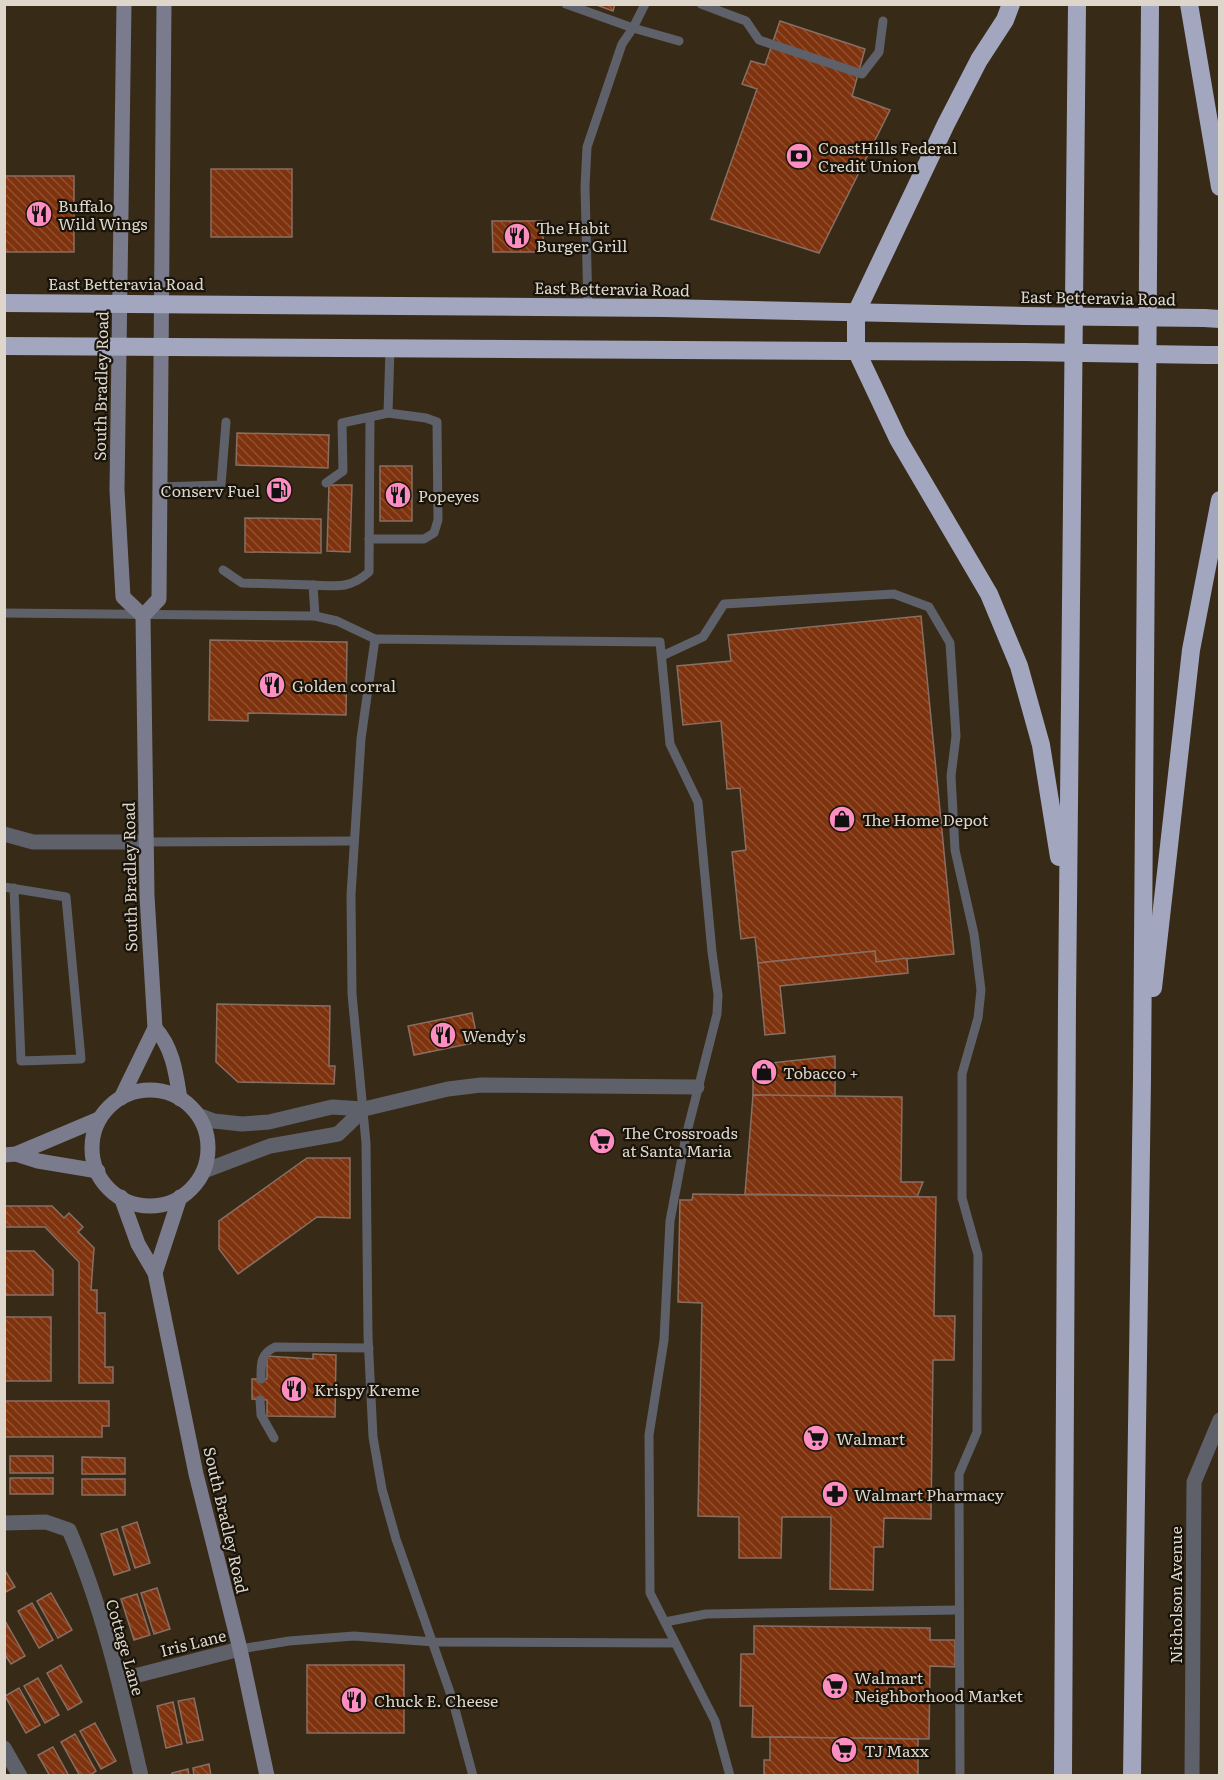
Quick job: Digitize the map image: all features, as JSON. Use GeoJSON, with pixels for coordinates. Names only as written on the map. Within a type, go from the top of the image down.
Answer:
{"type":"FeatureCollection","features":[{"type":"Feature","properties":{"kind":"highway"},"geometry":{"type":"LineString","coordinates":[[1011,4],[1005,20],[980,60],[946,124],[856,313],[856,351],[898,439],[989,594],[1019,666],[1041,745],[1058,849],[1067,1002]]}},
{"type":"Feature","properties":{"kind":"highway"},"geometry":{"type":"LineString","coordinates":[[1063,1776],[1067,1002],[1077,4]]}},
{"type":"Feature","properties":{"kind":"highway"},"geometry":{"type":"LineString","coordinates":[[1132,1776],[1142,1079],[1150,4]]}},
{"type":"Feature","properties":{"kind":"highway"},"geometry":{"type":"LineString","coordinates":[[1189,4],[1220,187]]}},
{"type":"Feature","properties":{"kind":"highway","name":"East Betteravia Road"},"geometry":{"type":"LineString","coordinates":[[4,303],[160,302],[1212,319]]}},
{"type":"Feature","properties":{"kind":"highway"},"geometry":{"type":"LineString","coordinates":[[4,346],[1213,355]]}},
{"type":"Feature","properties":{"kind":"highway"},"geometry":{"type":"LineString","coordinates":[[1142,1079],[1191,650],[1220,500]]}},
{"type":"Feature","properties":{"kind":"street","name":"South Bradley Road"},"geometry":{"type":"LineString","coordinates":[[124,4],[117,490],[123,597],[143,616],[146,842],[150,978],[155,1028],[166,1041],[176,1071],[180,1099]]}},
{"type":"Feature","properties":{"kind":"street"},"geometry":{"type":"LineString","coordinates":[[143,616],[159,599],[164,4]]}},
{"type":"Feature","properties":{"kind":"street"},"geometry":{"type":"LineString","coordinates":[[4,834],[33,842],[146,842]]}},
{"type":"Feature","properties":{"kind":"street"},"geometry":{"type":"LineString","coordinates":[[10,1154],[99,1119],[121,1098],[155,1028]]}},
{"type":"Feature","properties":{"kind":"street"},"geometry":{"type":"LineString","coordinates":[[121,1098],[138,1091],[161,1091],[180,1099],[198,1115],[214,1121],[242,1125],[269,1122],[332,1107],[364,1109],[448,1089],[481,1085],[697,1087]]}},
{"type":"Feature","properties":{"kind":"street"},"geometry":{"type":"LineString","coordinates":[[204,1172],[270,1146],[338,1134],[364,1109]]}},
{"type":"Feature","properties":{"kind":"street"},"geometry":{"type":"LineString","coordinates":[[99,1119],[93,1136],[93,1161],[103,1183],[121,1197],[141,1206],[165,1204],[187,1194],[204,1172],[208,1154],[208,1138],[198,1115]]}},
{"type":"Feature","properties":{"kind":"street"},"geometry":{"type":"LineString","coordinates":[[10,1154],[98,1171]]}},
{"type":"Feature","properties":{"kind":"street","name":"South Bradley Road"},"geometry":{"type":"LineString","coordinates":[[121,1197],[138,1244],[155,1273],[199,1485],[240,1649],[267,1776]]}},
{"type":"Feature","properties":{"kind":"street","name":"South Bradley Road"},"geometry":{"type":"LineString","coordinates":[[155,1273],[180,1197]]}},
{"type":"Feature","properties":{"kind":"street","name":"Nicholson Avenue"},"geometry":{"type":"LineString","coordinates":[[1192,1776],[1194,1482],[1220,1420]]}},
{"type":"Feature","properties":{"kind":"street","name":"Cottage Lane"},"geometry":{"type":"LineString","coordinates":[[4,1523],[46,1522],[69,1530],[82,1560],[119,1680],[141,1776]]}},
{"type":"Feature","properties":{"kind":"street","name":"Iris Lane"},"geometry":{"type":"LineString","coordinates":[[119,1680],[240,1649]]}},
{"type":"Feature","properties":{"kind":"street"},"geometry":{"type":"LineString","coordinates":[[4,1748],[20,1776]]}},
{"type":"Feature","properties":{"kind":"lane"},"geometry":{"type":"LineString","coordinates":[[566,4],[633,28],[679,41]]}},
{"type":"Feature","properties":{"kind":"lane"},"geometry":{"type":"LineString","coordinates":[[588,308],[585,187],[587,147],[622,44],[645,4]]}},
{"type":"Feature","properties":{"kind":"lane"},"geometry":{"type":"LineString","coordinates":[[701,4],[746,21],[759,40],[862,74],[879,52],[883,21]]}},
{"type":"Feature","properties":{"kind":"lane"},"geometry":{"type":"LineString","coordinates":[[388,413],[390,349]]}},
{"type":"Feature","properties":{"kind":"lane"},"geometry":{"type":"LineString","coordinates":[[326,483],[343,471],[342,423],[370,419],[388,413],[426,418],[437,422],[438,519],[434,533],[424,539],[369,539]]}},
{"type":"Feature","properties":{"kind":"lane"},"geometry":{"type":"LineString","coordinates":[[223,570],[242,583],[342,586],[357,583],[369,572],[370,419]]}},
{"type":"Feature","properties":{"kind":"lane"},"geometry":{"type":"LineString","coordinates":[[160,486],[221,485],[226,423]]}},
{"type":"Feature","properties":{"kind":"lane"},"geometry":{"type":"LineString","coordinates":[[313,585],[315,616]]}},
{"type":"Feature","properties":{"kind":"lane"},"geometry":{"type":"LineString","coordinates":[[662,656],[703,637],[724,604],[894,594],[929,607],[950,643],[956,736],[951,776],[955,850],[974,934],[981,990],[978,1018],[962,1074],[962,1198],[978,1255],[977,1432],[959,1474],[958,1610],[962,1716],[960,1776]]}},
{"type":"Feature","properties":{"kind":"lane"},"geometry":{"type":"LineString","coordinates":[[4,613],[315,616],[337,621],[375,639],[660,642],[670,744],[698,802],[718,995],[717,1014],[697,1087],[670,1221],[664,1340],[649,1435],[650,1593],[715,1721],[730,1776]]}},
{"type":"Feature","properties":{"kind":"lane"},"geometry":{"type":"LineString","coordinates":[[375,639],[362,739],[351,895],[352,994],[364,1109],[373,1437],[382,1489],[396,1539],[434,1642],[467,1747],[473,1776]]}},
{"type":"Feature","properties":{"kind":"lane"},"geometry":{"type":"LineString","coordinates":[[146,842],[354,841]]}},
{"type":"Feature","properties":{"kind":"lane"},"geometry":{"type":"LineString","coordinates":[[9,888],[66,897],[81,1059],[21,1061],[9,888]]}},
{"type":"Feature","properties":{"kind":"lane"},"geometry":{"type":"LineString","coordinates":[[261,1379],[261,1359],[266,1351],[275,1347],[369,1348]]}},
{"type":"Feature","properties":{"kind":"lane"},"geometry":{"type":"LineString","coordinates":[[260,1400],[261,1415],[274,1437]]}},
{"type":"Feature","properties":{"kind":"lane"},"geometry":{"type":"LineString","coordinates":[[665,1622],[706,1614],[958,1610]]}},
{"type":"Feature","properties":{"kind":"lane"},"geometry":{"type":"LineString","coordinates":[[240,1649],[289,1641],[354,1636],[434,1642],[675,1643]]}},
{"type":"Feature","properties":{"kind":"building"},"geometry":{"type":"Polygon","coordinates":[[[594,4],[615,4],[613,11],[594,4]]]}},
{"type":"Feature","properties":{"kind":"building"},"geometry":{"type":"Polygon","coordinates":[[[780,21],[865,49],[852,96],[890,110],[819,253],[711,219],[757,89],[742,84],[751,61],[765,65],[780,21]]]}},
{"type":"Feature","properties":{"kind":"building"},"geometry":{"type":"Polygon","coordinates":[[[211,169],[292,169],[292,237],[211,237],[211,169]]]}},
{"type":"Feature","properties":{"kind":"building","name":"Buffalo Wild Wings"},"geometry":{"type":"Polygon","coordinates":[[[4,176],[74,176],[74,252],[4,252],[4,176]]]}},
{"type":"Feature","properties":{"kind":"building"},"geometry":{"type":"Polygon","coordinates":[[[492,221],[542,221],[544,252],[493,252],[492,221]]]}},
{"type":"Feature","properties":{"kind":"building"},"geometry":{"type":"Polygon","coordinates":[[[237,433],[329,435],[328,468],[236,465],[237,433]]]}},
{"type":"Feature","properties":{"kind":"building"},"geometry":{"type":"Polygon","coordinates":[[[380,466],[412,466],[412,521],[380,521],[380,466]]]}},
{"type":"Feature","properties":{"kind":"building"},"geometry":{"type":"Polygon","coordinates":[[[329,485],[352,485],[350,552],[327,551],[329,485]]]}},
{"type":"Feature","properties":{"kind":"building"},"geometry":{"type":"Polygon","coordinates":[[[245,518],[321,519],[321,553],[245,552],[245,518]]]}},
{"type":"Feature","properties":{"kind":"building","name":"The Home Depot"},"geometry":{"type":"Polygon","coordinates":[[[921,616],[954,954],[876,962],[875,951],[758,963],[755,937],[741,939],[732,852],[746,850],[740,788],[727,789],[721,721],[683,725],[677,666],[731,661],[728,635],[921,616]]]}},
{"type":"Feature","properties":{"kind":"building"},"geometry":{"type":"Polygon","coordinates":[[[210,640],[347,642],[346,715],[248,713],[248,721],[209,720],[210,640]]]}},
{"type":"Feature","properties":{"kind":"building"},"geometry":{"type":"Polygon","coordinates":[[[875,951],[876,962],[907,958],[908,973],[780,986],[785,1033],[765,1035],[758,963],[875,951]]]}},
{"type":"Feature","properties":{"kind":"building"},"geometry":{"type":"Polygon","coordinates":[[[217,1004],[330,1006],[329,1066],[335,1066],[334,1084],[238,1082],[216,1062],[217,1004]]]}},
{"type":"Feature","properties":{"kind":"building"},"geometry":{"type":"Polygon","coordinates":[[[472,1013],[478,1042],[414,1055],[408,1026],[472,1013]]]}},
{"type":"Feature","properties":{"kind":"building"},"geometry":{"type":"Polygon","coordinates":[[[835,1056],[835,1097],[753,1095],[753,1065],[835,1056]]]}},
{"type":"Feature","properties":{"kind":"building"},"geometry":{"type":"Polygon","coordinates":[[[753,1095],[902,1097],[901,1182],[923,1182],[917,1197],[745,1194],[753,1095]]]}},
{"type":"Feature","properties":{"kind":"building"},"geometry":{"type":"Polygon","coordinates":[[[307,1158],[350,1158],[350,1218],[317,1217],[238,1274],[219,1249],[219,1221],[307,1158]]]}},
{"type":"Feature","properties":{"kind":"building","name":"Walmart"},"geometry":{"type":"Polygon","coordinates":[[[693,1194],[936,1197],[934,1316],[955,1316],[954,1360],[933,1360],[931,1519],[884,1518],[883,1547],[874,1547],[873,1590],[830,1589],[831,1517],[782,1517],[781,1558],[739,1558],[739,1517],[698,1516],[702,1303],[678,1302],[680,1200],[692,1200],[693,1194]]]}},
{"type":"Feature","properties":{"kind":"building"},"geometry":{"type":"Polygon","coordinates":[[[4,1206],[52,1206],[64,1218],[69,1213],[83,1227],[78,1232],[94,1248],[91,1290],[97,1290],[97,1313],[105,1313],[105,1367],[113,1367],[113,1383],[79,1383],[79,1262],[45,1227],[4,1227],[4,1206]]]}},
{"type":"Feature","properties":{"kind":"building"},"geometry":{"type":"Polygon","coordinates":[[[4,1251],[34,1251],[53,1270],[53,1295],[4,1295],[4,1251]]]}},
{"type":"Feature","properties":{"kind":"building"},"geometry":{"type":"Polygon","coordinates":[[[4,1317],[51,1317],[51,1381],[4,1381],[4,1317]]]}},
{"type":"Feature","properties":{"kind":"building","name":"Krispy Kreme"},"geometry":{"type":"Polygon","coordinates":[[[313,1354],[336,1355],[335,1417],[267,1416],[267,1400],[252,1399],[252,1379],[267,1379],[267,1356],[313,1359],[313,1354]]]}},
{"type":"Feature","properties":{"kind":"building"},"geometry":{"type":"Polygon","coordinates":[[[4,1401],[109,1401],[109,1426],[102,1426],[102,1437],[4,1437],[4,1401]]]}},
{"type":"Feature","properties":{"kind":"building"},"geometry":{"type":"Polygon","coordinates":[[[10,1456],[53,1456],[53,1473],[10,1473],[10,1456]]]}},
{"type":"Feature","properties":{"kind":"building"},"geometry":{"type":"Polygon","coordinates":[[[82,1457],[125,1458],[125,1474],[82,1474],[82,1457]]]}},
{"type":"Feature","properties":{"kind":"building"},"geometry":{"type":"Polygon","coordinates":[[[10,1478],[53,1478],[53,1494],[10,1494],[10,1478]]]}},
{"type":"Feature","properties":{"kind":"building"},"geometry":{"type":"Polygon","coordinates":[[[82,1479],[125,1479],[125,1495],[82,1495],[82,1479]]]}},
{"type":"Feature","properties":{"kind":"building"},"geometry":{"type":"Polygon","coordinates":[[[137,1522],[150,1563],[135,1568],[122,1527],[137,1522]]]}},
{"type":"Feature","properties":{"kind":"building"},"geometry":{"type":"Polygon","coordinates":[[[117,1529],[130,1570],[114,1575],[101,1534],[117,1529]]]}},
{"type":"Feature","properties":{"kind":"building"},"geometry":{"type":"Polygon","coordinates":[[[4,1569],[15,1587],[4,1593],[4,1569]]]}},
{"type":"Feature","properties":{"kind":"building"},"geometry":{"type":"Polygon","coordinates":[[[157,1588],[170,1629],[154,1634],[141,1593],[157,1588]]]}},
{"type":"Feature","properties":{"kind":"building"},"geometry":{"type":"Polygon","coordinates":[[[51,1593],[72,1630],[58,1638],[37,1601],[51,1593]]]}},
{"type":"Feature","properties":{"kind":"building"},"geometry":{"type":"Polygon","coordinates":[[[137,1594],[150,1635],[134,1640],[121,1599],[137,1594]]]}},
{"type":"Feature","properties":{"kind":"building"},"geometry":{"type":"Polygon","coordinates":[[[32,1603],[53,1640],[39,1648],[18,1611],[32,1603]]]}},
{"type":"Feature","properties":{"kind":"building"},"geometry":{"type":"Polygon","coordinates":[[[4,1619],[25,1656],[11,1664],[4,1653],[4,1619]]]}},
{"type":"Feature","properties":{"kind":"building","name":"Walmart Neighborhood Market"},"geometry":{"type":"Polygon","coordinates":[[[754,1626],[930,1628],[930,1640],[955,1640],[955,1667],[930,1666],[929,1739],[752,1737],[753,1706],[740,1706],[741,1654],[754,1654],[754,1626]]]}},
{"type":"Feature","properties":{"kind":"building"},"geometry":{"type":"Polygon","coordinates":[[[61,1665],[82,1702],[68,1710],[47,1673],[61,1665]]]}},
{"type":"Feature","properties":{"kind":"building"},"geometry":{"type":"Polygon","coordinates":[[[307,1665],[404,1665],[404,1733],[307,1733],[307,1665]]]}},
{"type":"Feature","properties":{"kind":"building"},"geometry":{"type":"Polygon","coordinates":[[[38,1678],[59,1715],[45,1723],[24,1686],[38,1678]]]}},
{"type":"Feature","properties":{"kind":"building"},"geometry":{"type":"Polygon","coordinates":[[[19,1688],[40,1725],[26,1733],[5,1696],[19,1688]]]}},
{"type":"Feature","properties":{"kind":"building"},"geometry":{"type":"Polygon","coordinates":[[[194,1698],[203,1740],[187,1743],[178,1701],[194,1698]]]}},
{"type":"Feature","properties":{"kind":"building"},"geometry":{"type":"Polygon","coordinates":[[[173,1702],[182,1744],[166,1748],[157,1706],[173,1702]]]}},
{"type":"Feature","properties":{"kind":"building"},"geometry":{"type":"Polygon","coordinates":[[[95,1723],[116,1761],[101,1769],[80,1731],[95,1723]]]}},
{"type":"Feature","properties":{"kind":"building"},"geometry":{"type":"Polygon","coordinates":[[[75,1734],[96,1771],[89,1776],[80,1776],[61,1742],[75,1734]]]}},
{"type":"Feature","properties":{"kind":"building","name":"TJ Maxx"},"geometry":{"type":"Polygon","coordinates":[[[770,1737],[918,1739],[918,1776],[764,1776],[764,1760],[770,1760],[770,1737]]]}},
{"type":"Feature","properties":{"kind":"building"},"geometry":{"type":"Polygon","coordinates":[[[53,1747],[69,1776],[50,1776],[38,1755],[53,1747]]]}},
{"type":"Feature","properties":{"kind":"building"},"geometry":{"type":"Polygon","coordinates":[[[209,1764],[211,1776],[194,1776],[193,1768],[209,1764]]]}},
{"type":"Feature","properties":{"kind":"building"},"geometry":{"type":"Polygon","coordinates":[[[188,1769],[189,1776],[172,1776],[172,1773],[188,1769]]]}},
{"type":"Feature","properties":{"kind":"place","name":"CoastHills Federal Credit Union"},"geometry":{"type":"Point","coordinates":[799,156]}},
{"type":"Feature","properties":{"kind":"place","name":"Buffalo Wild Wings"},"geometry":{"type":"Point","coordinates":[39,214]}},
{"type":"Feature","properties":{"kind":"place","name":"The Habit Burger Grill"},"geometry":{"type":"Point","coordinates":[517,236]}},
{"type":"Feature","properties":{"kind":"place","name":"Conserv Fuel"},"geometry":{"type":"Point","coordinates":[279,490]}},
{"type":"Feature","properties":{"kind":"place","name":"Popeyes"},"geometry":{"type":"Point","coordinates":[398,495]}},
{"type":"Feature","properties":{"kind":"place","name":"Golden corral"},"geometry":{"type":"Point","coordinates":[272,685]}},
{"type":"Feature","properties":{"kind":"place","name":"The Home Depot"},"geometry":{"type":"Point","coordinates":[842,819]}},
{"type":"Feature","properties":{"kind":"place","name":"Wendy's"},"geometry":{"type":"Point","coordinates":[443,1035]}},
{"type":"Feature","properties":{"kind":"place","name":"Tobacco +"},"geometry":{"type":"Point","coordinates":[764,1072]}},
{"type":"Feature","properties":{"kind":"place","name":"The Crossroads at Santa Maria"},"geometry":{"type":"Point","coordinates":[602,1141]}},
{"type":"Feature","properties":{"kind":"place","name":"Krispy Kreme"},"geometry":{"type":"Point","coordinates":[294,1389]}},
{"type":"Feature","properties":{"kind":"place","name":"Walmart"},"geometry":{"type":"Point","coordinates":[816,1438]}},
{"type":"Feature","properties":{"kind":"place","name":"Walmart Pharmacy"},"geometry":{"type":"Point","coordinates":[835,1494]}},
{"type":"Feature","properties":{"kind":"place","name":"Walmart Neighborhood Market"},"geometry":{"type":"Point","coordinates":[835,1686]}},
{"type":"Feature","properties":{"kind":"place","name":"Chuck E. Cheese"},"geometry":{"type":"Point","coordinates":[354,1700]}},
{"type":"Feature","properties":{"kind":"place","name":"TJ Maxx"},"geometry":{"type":"Point","coordinates":[844,1750]}}]}
